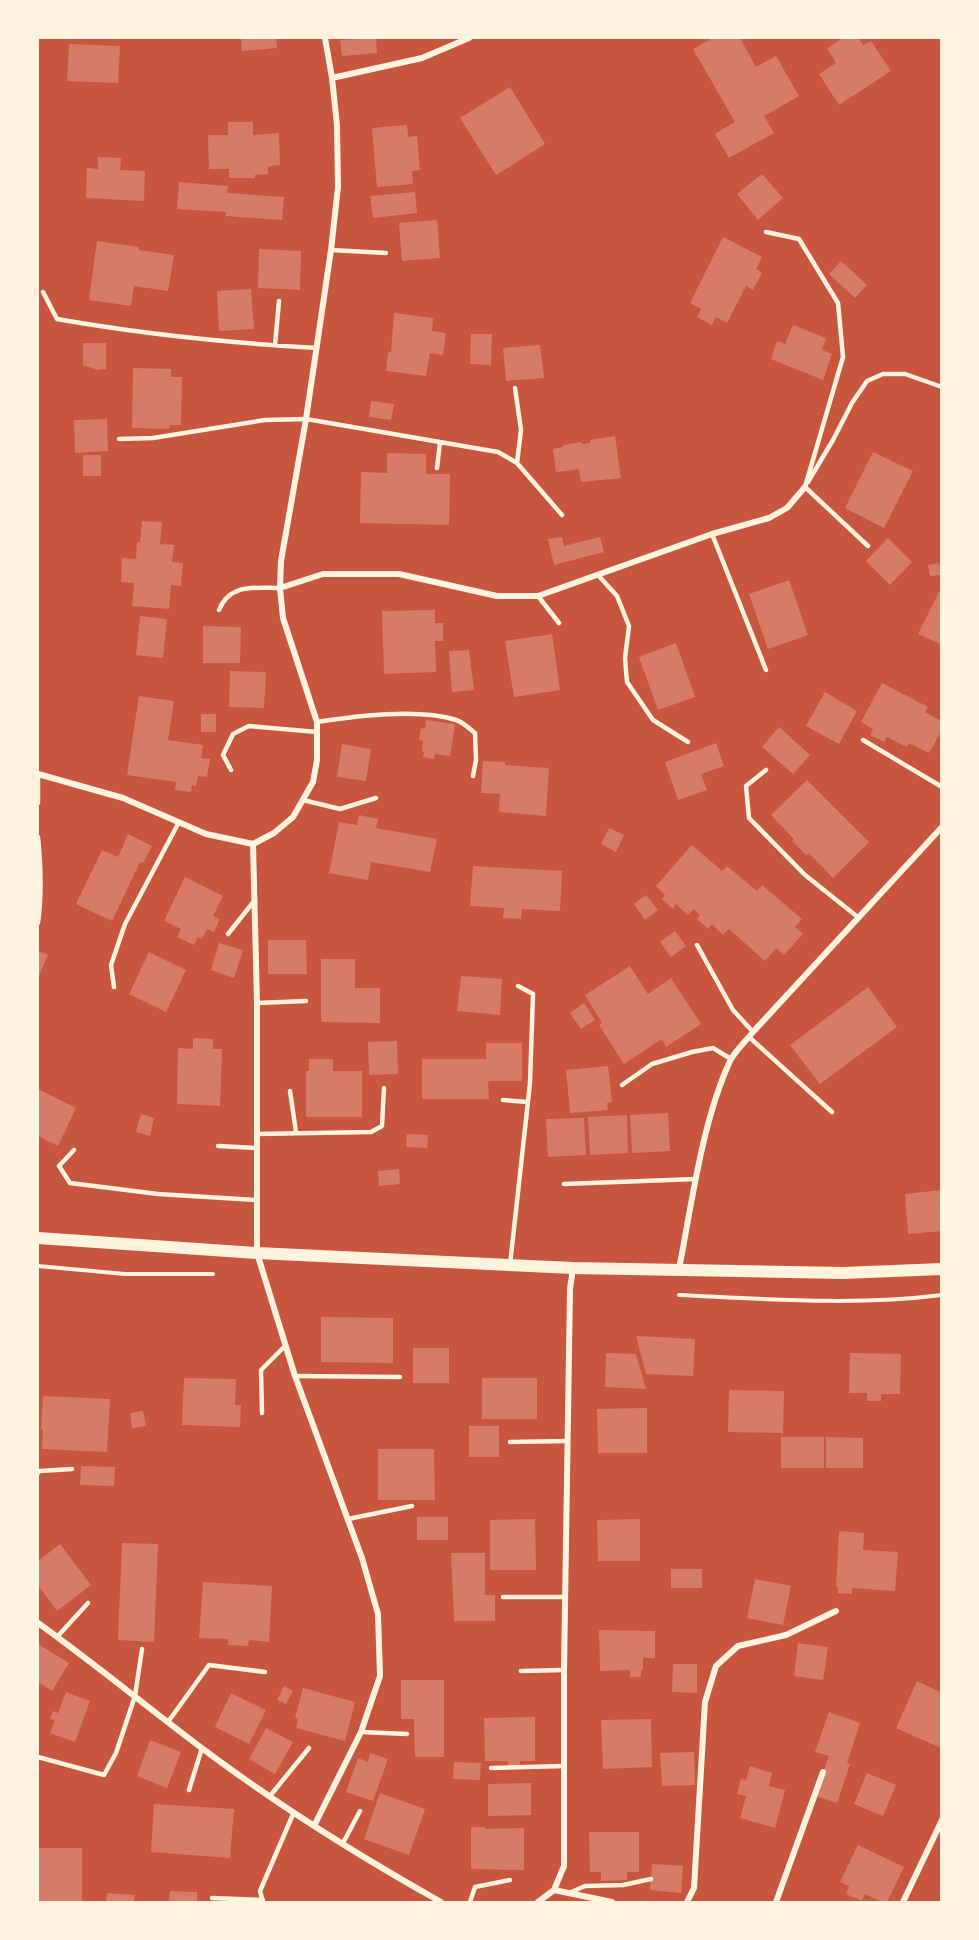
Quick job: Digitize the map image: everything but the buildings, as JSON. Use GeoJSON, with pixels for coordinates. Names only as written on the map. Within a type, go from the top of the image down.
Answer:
{"type":"FeatureCollection","features":[{"type":"Feature","properties":{"kind":"main road"},"geometry":{"type":"LineString","coordinates":[[38,1238],[257,1253],[573,1268],[843,1273],[942,1269]]}},
{"type":"Feature","properties":{"kind":"street"},"geometry":{"type":"LineString","coordinates":[[38,775],[123,798],[206,834],[253,844],[274,833],[293,817],[313,782],[317,760],[317,722],[283,618],[280,588],[281,561],[317,348],[338,187],[337,124],[325,38]]}},
{"type":"Feature","properties":{"kind":"street"},"geometry":{"type":"LineString","coordinates":[[332,78],[422,58],[469,38]]}},
{"type":"Feature","properties":{"kind":"street"},"geometry":{"type":"LineString","coordinates":[[280,588],[323,574],[399,574],[497,597],[538,596],[712,534],[769,518],[787,508],[805,487]]}},
{"type":"Feature","properties":{"kind":"street"},"geometry":{"type":"LineString","coordinates":[[679,1269],[696,1179],[711,1117],[731,1059],[751,1034],[942,827]]}},
{"type":"Feature","properties":{"kind":"street"},"geometry":{"type":"LineString","coordinates":[[253,844],[257,1003],[257,1253],[295,1376],[362,1558],[378,1614],[380,1676],[361,1732],[314,1826]]}},
{"type":"Feature","properties":{"kind":"street"},"geometry":{"type":"LineString","coordinates":[[538,1902],[554,1890],[564,1866],[564,1670],[570,1289],[573,1268]]}},
{"type":"Feature","properties":{"kind":"street"},"geometry":{"type":"LineString","coordinates":[[687,1902],[694,1888],[705,1702],[716,1666],[738,1646],[786,1635],[836,1611]]}},
{"type":"Feature","properties":{"kind":"street"},"geometry":{"type":"LineString","coordinates":[[38,1623],[202,1748],[270,1796],[343,1844],[441,1902]]}},
{"type":"Feature","properties":{"kind":"street"},"geometry":{"type":"LineString","coordinates":[[776,1902],[823,1773]]}},
{"type":"Feature","properties":{"kind":"street"},"geometry":{"type":"LineString","coordinates":[[903,1902],[942,1820]]}},
{"type":"Feature","properties":{"kind":"street"},"geometry":{"type":"LineString","coordinates":[[554,1890],[612,1902]]}},
{"type":"Feature","properties":{"kind":"lane"},"geometry":{"type":"LineString","coordinates":[[766,232],[799,239],[838,303],[843,357],[805,487]]}},
{"type":"Feature","properties":{"kind":"lane"},"geometry":{"type":"LineString","coordinates":[[331,250],[386,253]]}},
{"type":"Feature","properties":{"kind":"lane"},"geometry":{"type":"LineString","coordinates":[[43,292],[57,319],[110,328],[317,348]]}},
{"type":"Feature","properties":{"kind":"lane"},"geometry":{"type":"LineString","coordinates":[[275,345],[279,301]]}},
{"type":"Feature","properties":{"kind":"lane"},"geometry":{"type":"LineString","coordinates":[[805,487],[852,403],[867,381],[883,374],[905,374],[942,387]]}},
{"type":"Feature","properties":{"kind":"lane"},"geometry":{"type":"LineString","coordinates":[[515,388],[521,430],[517,464]]}},
{"type":"Feature","properties":{"kind":"lane"},"geometry":{"type":"LineString","coordinates":[[119,439],[153,438],[266,420],[306,419],[498,452],[517,464],[562,515]]}},
{"type":"Feature","properties":{"kind":"lane"},"geometry":{"type":"LineString","coordinates":[[437,468],[440,442]]}},
{"type":"Feature","properties":{"kind":"lane"},"geometry":{"type":"LineString","coordinates":[[805,487],[868,546]]}},
{"type":"Feature","properties":{"kind":"lane"},"geometry":{"type":"LineString","coordinates":[[712,534],[766,670]]}},
{"type":"Feature","properties":{"kind":"lane"},"geometry":{"type":"LineString","coordinates":[[598,575],[617,596],[630,626],[625,658],[627,682],[653,720],[688,742]]}},
{"type":"Feature","properties":{"kind":"lane"},"geometry":{"type":"LineString","coordinates":[[219,610],[224,599],[235,591],[249,588],[280,588]]}},
{"type":"Feature","properties":{"kind":"lane"},"geometry":{"type":"LineString","coordinates":[[538,596],[559,623]]}},
{"type":"Feature","properties":{"kind":"lane"},"geometry":{"type":"LineString","coordinates":[[317,722],[358,716],[398,715],[436,716],[459,720],[475,733],[476,760],[473,776]]}},
{"type":"Feature","properties":{"kind":"lane"},"geometry":{"type":"LineString","coordinates":[[231,770],[223,755],[233,734],[249,726],[317,732]]}},
{"type":"Feature","properties":{"kind":"lane"},"geometry":{"type":"LineString","coordinates":[[863,740],[942,787]]}},
{"type":"Feature","properties":{"kind":"lane"},"geometry":{"type":"LineString","coordinates":[[766,770],[746,786],[749,818],[805,875],[859,918]]}},
{"type":"Feature","properties":{"kind":"lane"},"geometry":{"type":"LineString","coordinates":[[38,775],[38,803]]}},
{"type":"Feature","properties":{"kind":"lane"},"geometry":{"type":"LineString","coordinates":[[303,800],[340,809],[376,798]]}},
{"type":"Feature","properties":{"kind":"lane"},"geometry":{"type":"LineString","coordinates":[[114,987],[111,965],[124,924],[179,822]]}},
{"type":"Feature","properties":{"kind":"lane"},"geometry":{"type":"LineString","coordinates":[[38,837],[41,871],[38,923]]}},
{"type":"Feature","properties":{"kind":"lane"},"geometry":{"type":"LineString","coordinates":[[228,934],[255,900]]}},
{"type":"Feature","properties":{"kind":"lane"},"geometry":{"type":"LineString","coordinates":[[697,945],[733,1010],[751,1034],[832,1112]]}},
{"type":"Feature","properties":{"kind":"lane"},"geometry":{"type":"LineString","coordinates":[[510,1265],[528,1102],[533,994],[518,986]]}},
{"type":"Feature","properties":{"kind":"lane"},"geometry":{"type":"LineString","coordinates":[[257,1003],[306,1001]]}},
{"type":"Feature","properties":{"kind":"lane"},"geometry":{"type":"LineString","coordinates":[[622,1085],[652,1064],[692,1052],[713,1048],[731,1059]]}},
{"type":"Feature","properties":{"kind":"lane"},"geometry":{"type":"LineString","coordinates":[[256,1134],[371,1132],[382,1126],[384,1088]]}},
{"type":"Feature","properties":{"kind":"lane"},"geometry":{"type":"LineString","coordinates":[[290,1091],[296,1132]]}},
{"type":"Feature","properties":{"kind":"lane"},"geometry":{"type":"LineString","coordinates":[[503,1100],[528,1102]]}},
{"type":"Feature","properties":{"kind":"lane"},"geometry":{"type":"LineString","coordinates":[[218,1146],[256,1148]]}},
{"type":"Feature","properties":{"kind":"lane"},"geometry":{"type":"LineString","coordinates":[[74,1150],[59,1166],[70,1183],[158,1194],[257,1200]]}},
{"type":"Feature","properties":{"kind":"lane"},"geometry":{"type":"LineString","coordinates":[[564,1184],[696,1179]]}},
{"type":"Feature","properties":{"kind":"lane"},"geometry":{"type":"LineString","coordinates":[[262,1413],[261,1370],[285,1346]]}},
{"type":"Feature","properties":{"kind":"lane"},"geometry":{"type":"LineString","coordinates":[[295,1376],[400,1377]]}},
{"type":"Feature","properties":{"kind":"lane"},"geometry":{"type":"LineString","coordinates":[[510,1442],[568,1441]]}},
{"type":"Feature","properties":{"kind":"lane"},"geometry":{"type":"LineString","coordinates":[[38,1473],[72,1469]]}},
{"type":"Feature","properties":{"kind":"lane"},"geometry":{"type":"LineString","coordinates":[[348,1519],[412,1506]]}},
{"type":"Feature","properties":{"kind":"lane"},"geometry":{"type":"LineString","coordinates":[[503,1597],[566,1597]]}},
{"type":"Feature","properties":{"kind":"lane"},"geometry":{"type":"LineString","coordinates":[[57,1637],[88,1603]]}},
{"type":"Feature","properties":{"kind":"lane"},"geometry":{"type":"LineString","coordinates":[[38,1756],[104,1775],[116,1753],[135,1696],[142,1649]]}},
{"type":"Feature","properties":{"kind":"lane"},"geometry":{"type":"LineString","coordinates":[[168,1722],[209,1665],[265,1672]]}},
{"type":"Feature","properties":{"kind":"lane"},"geometry":{"type":"LineString","coordinates":[[521,1671],[564,1670]]}},
{"type":"Feature","properties":{"kind":"lane"},"geometry":{"type":"LineString","coordinates":[[361,1732],[407,1734]]}},
{"type":"Feature","properties":{"kind":"lane"},"geometry":{"type":"LineString","coordinates":[[189,1790],[202,1748]]}},
{"type":"Feature","properties":{"kind":"lane"},"geometry":{"type":"LineString","coordinates":[[270,1796],[309,1748]]}},
{"type":"Feature","properties":{"kind":"lane"},"geometry":{"type":"LineString","coordinates":[[491,1768],[565,1766]]}},
{"type":"Feature","properties":{"kind":"lane"},"geometry":{"type":"LineString","coordinates":[[343,1844],[360,1811]]}},
{"type":"Feature","properties":{"kind":"lane"},"geometry":{"type":"LineString","coordinates":[[212,1898],[263,1901],[260,1891],[294,1812]]}},
{"type":"Feature","properties":{"kind":"lane"},"geometry":{"type":"LineString","coordinates":[[569,1893],[585,1886],[623,1886],[651,1879]]}},
{"type":"Feature","properties":{"kind":"lane"},"geometry":{"type":"LineString","coordinates":[[470,1902],[476,1887],[510,1880]]}}]}
